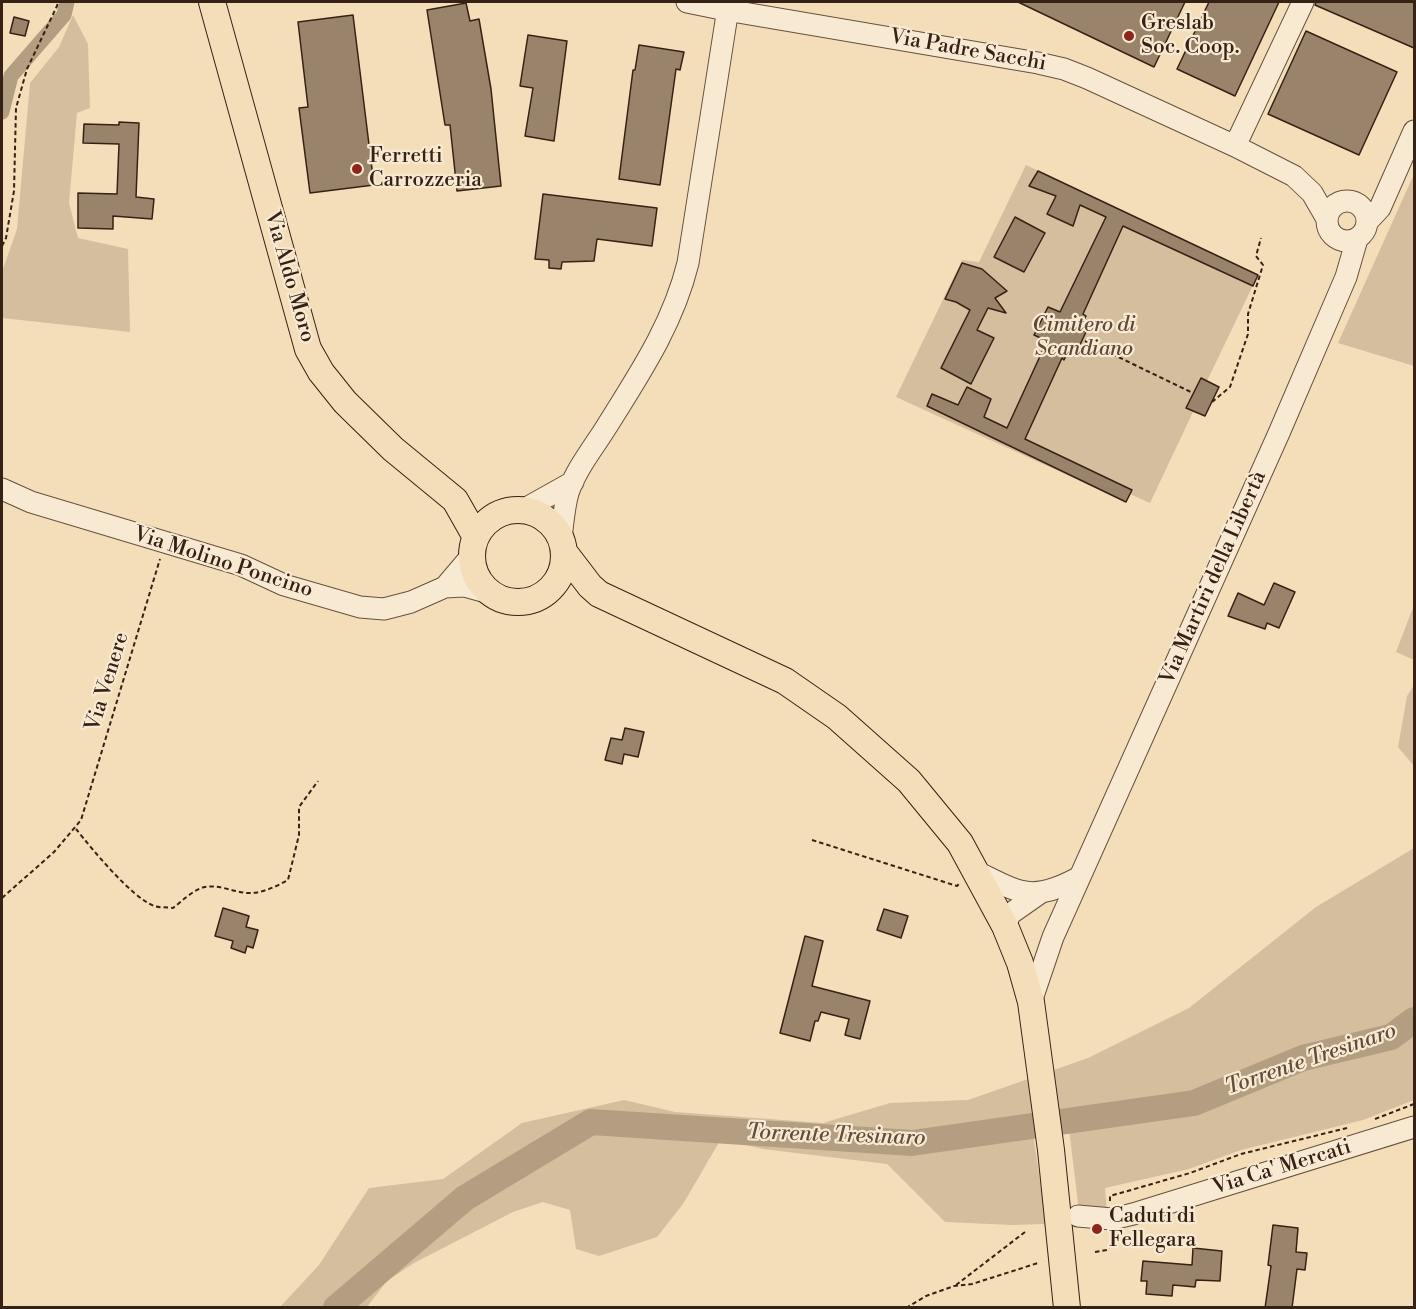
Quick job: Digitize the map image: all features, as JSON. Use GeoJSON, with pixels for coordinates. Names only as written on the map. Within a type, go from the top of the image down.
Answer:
{"type":"FeatureCollection","features":[{"type":"Feature","properties":{"kind":"main road","name":"Via Aldo Moro"},"geometry":{"type":"LineString","coordinates":[[212,2],[308,349],[321,372],[345,402],[393,449],[455,500],[482,507],[516,510]]}},
{"type":"Feature","properties":{"kind":"main road","name":"Via Aldo Moro"},"geometry":{"type":"LineString","coordinates":[[455,500],[474,546]]}},
{"type":"Feature","properties":{"kind":"main road"},"geometry":{"type":"LineString","coordinates":[[599,594],[548,591],[527,601],[504,599],[493,594],[478,577],[474,546],[481,530],[493,517],[516,510],[535,513],[546,519],[555,527],[562,545],[590,586],[599,594],[785,681],[837,717],[909,781],[960,843],[1005,926],[1020,963],[1031,1002],[1052,1150],[1067,1218],[1067,1308]]}},
{"type":"Feature","properties":{"kind":"main road"},"geometry":{"type":"LineString","coordinates":[[548,591],[559,577],[564,561],[562,545]]}},
{"type":"Feature","properties":{"kind":"street","name":"Via Padre Sacchi"},"geometry":{"type":"LineString","coordinates":[[687,2],[728,6],[1064,69],[1235,146],[1294,176],[1359,218]]}},
{"type":"Feature","properties":{"kind":"street"},"geometry":{"type":"LineString","coordinates":[[1235,146],[1303,2]]}},
{"type":"Feature","properties":{"kind":"street"},"geometry":{"type":"LineString","coordinates":[[562,545],[565,509],[573,482],[669,321],[681,293],[688,263],[728,6]]}},
{"type":"Feature","properties":{"kind":"street","name":"Via Martiri della Libertà"},"geometry":{"type":"LineString","coordinates":[[1359,218],[1380,208],[1412,140]]}},
{"type":"Feature","properties":{"kind":"street","name":"Via Padre Sacchi"},"geometry":{"type":"LineString","coordinates":[[1307,186],[1322,207],[1330,228]]}},
{"type":"Feature","properties":{"kind":"street","name":"Via Martiri della Libertà"},"geometry":{"type":"LineString","coordinates":[[1330,228],[1332,208],[1336,204],[1359,218]]}},
{"type":"Feature","properties":{"kind":"street"},"geometry":{"type":"LineString","coordinates":[[1330,228],[1345,241],[1359,218]]}},
{"type":"Feature","properties":{"kind":"street","name":"Via Martiri della Libertà"},"geometry":{"type":"LineString","coordinates":[[1031,1002],[1053,938],[1078,878],[1279,433],[1346,277],[1359,218]]}},
{"type":"Feature","properties":{"kind":"street"},"geometry":{"type":"LineString","coordinates":[[1330,228],[1341,252],[1346,277]]}},
{"type":"Feature","properties":{"kind":"street"},"geometry":{"type":"LineString","coordinates":[[516,510],[573,482]]}},
{"type":"Feature","properties":{"kind":"street","name":"Via Molino Poncino"},"geometry":{"type":"LineString","coordinates":[[2,489],[31,502],[241,565],[284,585],[360,607],[384,609],[411,602],[445,587],[464,586],[493,594]]}},
{"type":"Feature","properties":{"kind":"street","name":"Via Molino Poncino"},"geometry":{"type":"LineString","coordinates":[[445,587],[474,546]]}},
{"type":"Feature","properties":{"kind":"street"},"geometry":{"type":"LineString","coordinates":[[975,871],[1019,892],[1040,893],[1056,890],[1078,878]]}},
{"type":"Feature","properties":{"kind":"street"},"geometry":{"type":"LineString","coordinates":[[1005,926],[1010,914],[1040,893]]}},
{"type":"Feature","properties":{"kind":"street","name":"Via Ca' Mercati"},"geometry":{"type":"LineString","coordinates":[[1067,1218],[1112,1218],[1133,1214],[1414,1127]]}},
{"type":"Feature","properties":{"kind":"path"},"geometry":{"type":"LineString","coordinates":[[2,246],[6,238],[14,191],[16,108],[27,69],[58,2]]}},
{"type":"Feature","properties":{"kind":"path"},"geometry":{"type":"LineString","coordinates":[[1212,402],[1230,387],[1248,334],[1248,314],[1263,265],[1256,256],[1261,238]]}},
{"type":"Feature","properties":{"kind":"path"},"geometry":{"type":"LineString","coordinates":[[1085,341],[1193,393]]}},
{"type":"Feature","properties":{"kind":"path","name":"Via Venere"},"geometry":{"type":"LineString","coordinates":[[2,898],[54,852],[76,829],[81,820],[165,542]]}},
{"type":"Feature","properties":{"kind":"path"},"geometry":{"type":"LineString","coordinates":[[76,829],[132,890],[154,906],[173,908],[204,887],[252,893],[274,888],[288,880],[299,835],[299,807],[318,781]]}},
{"type":"Feature","properties":{"kind":"path"},"geometry":{"type":"LineString","coordinates":[[812,840],[957,886],[975,871]]}},
{"type":"Feature","properties":{"kind":"path"},"geometry":{"type":"LineString","coordinates":[[954,1286],[1025,1232]]}},
{"type":"Feature","properties":{"kind":"path"},"geometry":{"type":"LineString","coordinates":[[906,1308],[926,1296],[954,1286],[972,1284],[1038,1263]]}},
{"type":"Feature","properties":{"kind":"green space"},"geometry":{"type":"Polygon","coordinates":[[[73,15],[88,44],[90,108],[77,113],[69,203],[78,238],[128,249],[130,332],[2,318],[2,272],[17,229],[30,83],[59,47],[73,15]]]}},
{"type":"Feature","properties":{"kind":"green space","name":"Cimitero di Scandiano"},"geometry":{"type":"Polygon","coordinates":[[[1026,165],[1258,275],[1207,381],[1219,387],[1205,416],[1193,412],[1150,503],[1130,494],[1126,502],[896,397],[962,260],[979,262],[1026,165]]]}},
{"type":"Feature","properties":{"kind":"green space"},"geometry":{"type":"Polygon","coordinates":[[[1414,174],[1414,366],[1338,343],[1414,174]]]}},
{"type":"Feature","properties":{"kind":"green space"},"geometry":{"type":"Polygon","coordinates":[[[1414,605],[1414,660],[1396,652],[1414,605]]]}},
{"type":"Feature","properties":{"kind":"green space"},"geometry":{"type":"Polygon","coordinates":[[[1414,685],[1414,766],[1398,747],[1407,696],[1414,685]]]}},
{"type":"Feature","properties":{"kind":"green space"},"geometry":{"type":"Polygon","coordinates":[[[1414,848],[1414,1100],[1363,1120],[1241,1150],[1189,1169],[1105,1188],[1107,1212],[1079,1211],[1068,1121],[1032,1126],[1046,1224],[945,1222],[887,1164],[763,1149],[721,1139],[683,1204],[657,1237],[599,1256],[576,1249],[570,1210],[543,1202],[513,1212],[414,1263],[387,1281],[367,1307],[279,1308],[319,1265],[369,1188],[443,1179],[522,1123],[624,1100],[675,1112],[823,1123],[890,1103],[968,1100],[1088,1058],[1189,1008],[1316,907],[1414,848]]]}},
{"type":"Feature","properties":{"kind":"building","name":"Greslab Soc. Coop."},"geometry":{"type":"Polygon","coordinates":[[[1018,2],[1185,2],[1154,67],[1018,2]]]}},
{"type":"Feature","properties":{"kind":"building"},"geometry":{"type":"Polygon","coordinates":[[[1209,2],[1279,2],[1235,96],[1177,69],[1209,2]]]}},
{"type":"Feature","properties":{"kind":"building"},"geometry":{"type":"Polygon","coordinates":[[[1316,2],[1414,2],[1414,48],[1315,5],[1316,2]]]}},
{"type":"Feature","properties":{"kind":"building"},"geometry":{"type":"Polygon","coordinates":[[[466,3],[470,21],[479,19],[491,89],[501,186],[457,191],[450,125],[445,125],[427,10],[466,3]]]}},
{"type":"Feature","properties":{"kind":"building"},"geometry":{"type":"Polygon","coordinates":[[[353,15],[374,185],[310,193],[299,108],[308,107],[298,22],[353,15]]]}},
{"type":"Feature","properties":{"kind":"building"},"geometry":{"type":"Polygon","coordinates":[[[14,17],[29,21],[25,36],[10,33],[14,17]]]}},
{"type":"Feature","properties":{"kind":"building"},"geometry":{"type":"Polygon","coordinates":[[[1306,31],[1397,72],[1359,155],[1268,114],[1306,31]]]}},
{"type":"Feature","properties":{"kind":"building"},"geometry":{"type":"Polygon","coordinates":[[[528,35],[567,41],[554,141],[525,136],[533,88],[520,86],[528,35]]]}},
{"type":"Feature","properties":{"kind":"building"},"geometry":{"type":"Polygon","coordinates":[[[639,45],[684,52],[680,70],[676,69],[660,185],[619,179],[633,70],[635,70],[639,45]]]}},
{"type":"Feature","properties":{"kind":"building"},"geometry":{"type":"Polygon","coordinates":[[[119,122],[139,123],[136,197],[154,199],[152,219],[113,216],[113,229],[78,228],[78,193],[117,194],[119,144],[83,143],[84,124],[119,125],[119,122]]]}},
{"type":"Feature","properties":{"kind":"building"},"geometry":{"type":"Polygon","coordinates":[[[1038,171],[1258,275],[1253,286],[1123,226],[1083,314],[1086,316],[1079,329],[1086,332],[1078,349],[1071,346],[1064,360],[1062,358],[1025,439],[1132,490],[1126,502],[927,406],[932,394],[958,405],[967,387],[991,399],[984,417],[1007,428],[1047,341],[1034,335],[1048,307],[1060,312],[1106,217],[1080,205],[1073,226],[1047,214],[1056,196],[1029,186],[1038,171]]]}},
{"type":"Feature","properties":{"kind":"building"},"geometry":{"type":"Polygon","coordinates":[[[543,194],[657,208],[652,246],[597,239],[594,261],[562,262],[561,269],[549,268],[549,260],[535,259],[543,194]]]}},
{"type":"Feature","properties":{"kind":"building"},"geometry":{"type":"Polygon","coordinates":[[[1015,217],[1045,233],[1024,272],[994,257],[1015,217]]]}},
{"type":"Feature","properties":{"kind":"building"},"geometry":{"type":"Polygon","coordinates":[[[962,263],[982,269],[1007,291],[995,298],[1006,313],[988,308],[977,330],[994,338],[971,384],[941,368],[970,310],[945,299],[962,263]]]}},
{"type":"Feature","properties":{"kind":"building"},"geometry":{"type":"Polygon","coordinates":[[[1201,378],[1219,387],[1205,416],[1186,408],[1201,378]]]}},
{"type":"Feature","properties":{"kind":"building"},"geometry":{"type":"Polygon","coordinates":[[[1274,583],[1295,592],[1279,628],[1267,623],[1265,629],[1228,616],[1238,593],[1264,605],[1274,583]]]}},
{"type":"Feature","properties":{"kind":"building"},"geometry":{"type":"Polygon","coordinates":[[[625,728],[644,732],[638,757],[624,754],[622,764],[605,760],[611,738],[622,740],[625,728]]]}},
{"type":"Feature","properties":{"kind":"building"},"geometry":{"type":"Polygon","coordinates":[[[223,908],[249,916],[246,927],[258,930],[253,948],[247,946],[245,953],[231,948],[233,941],[215,936],[223,908]]]}},
{"type":"Feature","properties":{"kind":"building"},"geometry":{"type":"Polygon","coordinates":[[[884,909],[908,916],[901,938],[877,930],[884,909]]]}},
{"type":"Feature","properties":{"kind":"building"},"geometry":{"type":"Polygon","coordinates":[[[805,936],[823,941],[812,986],[870,1001],[860,1039],[845,1035],[849,1019],[821,1012],[818,1021],[815,1021],[810,1041],[780,1033],[805,936]]]}},
{"type":"Feature","properties":{"kind":"building"},"geometry":{"type":"Polygon","coordinates":[[[1273,1225],[1298,1228],[1296,1252],[1307,1253],[1305,1270],[1297,1269],[1292,1308],[1265,1308],[1271,1266],[1268,1265],[1273,1225]]]}},
{"type":"Feature","properties":{"kind":"building"},"geometry":{"type":"Polygon","coordinates":[[[1193,1248],[1222,1251],[1220,1281],[1196,1280],[1195,1287],[1173,1285],[1172,1296],[1146,1294],[1147,1281],[1141,1281],[1143,1261],[1192,1265],[1193,1248]]]}},
{"type":"Feature","properties":{"kind":"waterway"},"geometry":{"type":"LineString","coordinates":[[2,112],[11,76],[64,15],[67,2]]}},
{"type":"Feature","properties":{"kind":"waterway","name":"Torrente Tresinaro"},"geometry":{"type":"LineString","coordinates":[[336,1308],[465,1198],[591,1122],[912,1143],[1194,1103],[1303,1058],[1391,1037],[1414,1020]]}},
{"type":"Feature","properties":{"kind":"place","name":"Greslab Soc. Coop."},"geometry":{"type":"Point","coordinates":[1129,36]}},
{"type":"Feature","properties":{"kind":"place","name":"Ferretti Carrozzeria"},"geometry":{"type":"Point","coordinates":[357,169]}},
{"type":"Feature","properties":{"kind":"place","name":"Caduti di Fellegara"},"geometry":{"type":"Point","coordinates":[1097,1229]}}]}
